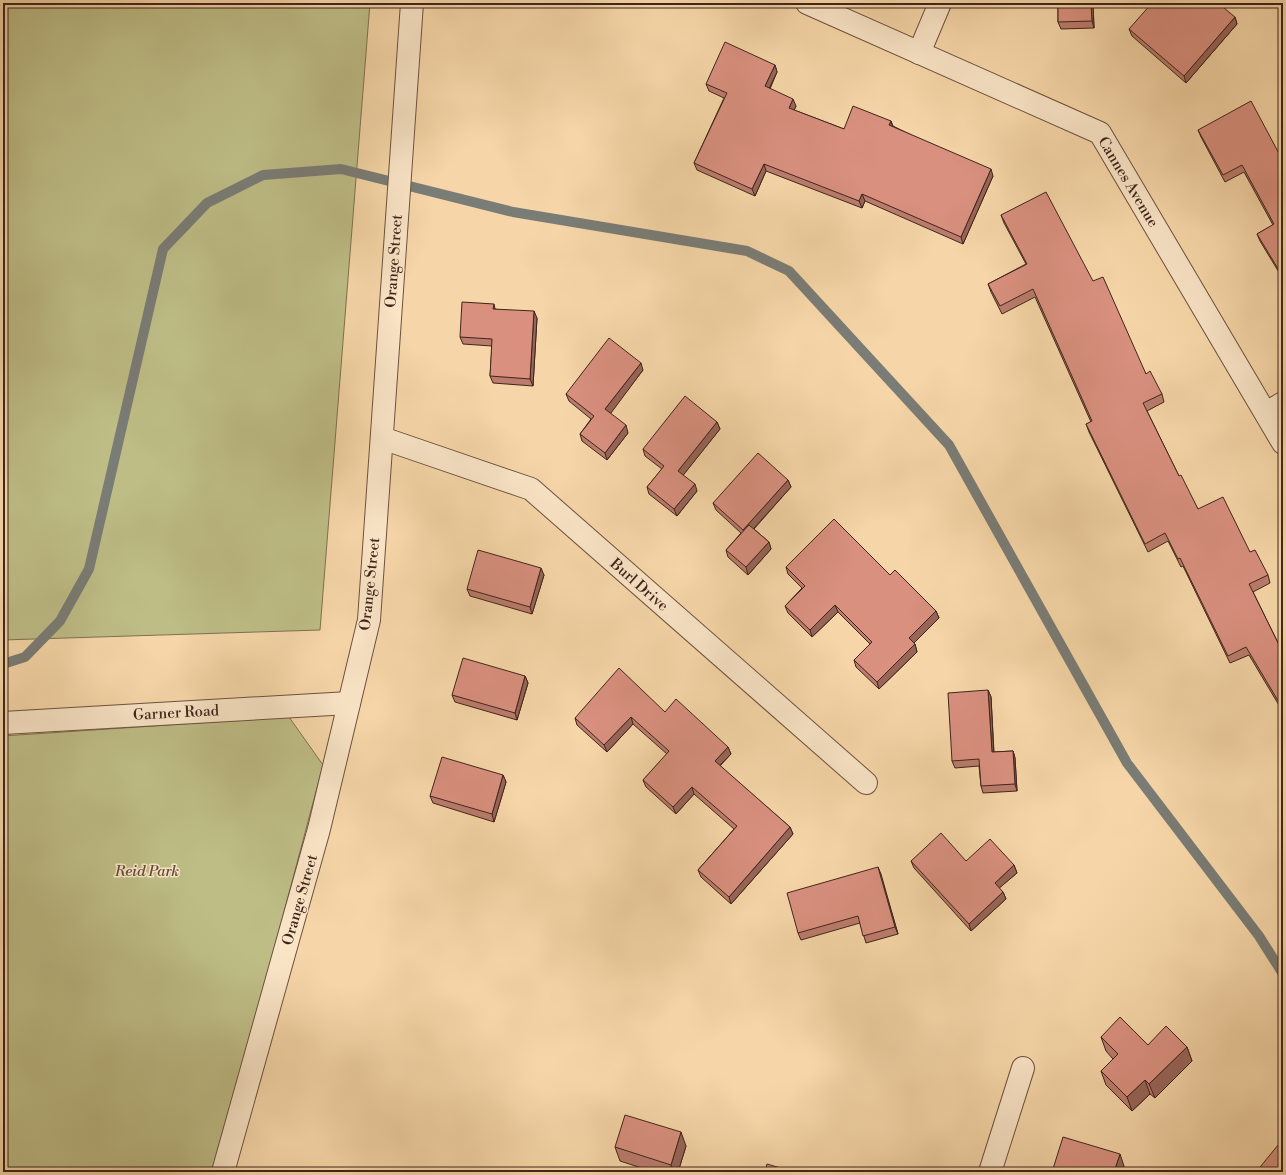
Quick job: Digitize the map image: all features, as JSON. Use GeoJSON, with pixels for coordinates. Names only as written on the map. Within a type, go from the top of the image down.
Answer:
{"type":"FeatureCollection","features":[{"type":"Feature","properties":{"kind":"street","name":"Orange Street"},"geometry":{"type":"LineString","coordinates":[[223,1172],[320,829],[369,620],[412,3]]}},
{"type":"Feature","properties":{"kind":"street","name":"Cannes Avenue"},"geometry":{"type":"LineString","coordinates":[[807,3],[1100,133],[1274,408],[1283,443]]}},
{"type":"Feature","properties":{"kind":"street"},"geometry":{"type":"LineString","coordinates":[[919,53],[940,3]]}},
{"type":"Feature","properties":{"kind":"street","name":"Burl Drive"},"geometry":{"type":"LineString","coordinates":[[382,438],[531,489],[866,784]]}},
{"type":"Feature","properties":{"kind":"street","name":"Garner Road"},"geometry":{"type":"LineString","coordinates":[[3,723],[349,703]]}},
{"type":"Feature","properties":{"kind":"street"},"geometry":{"type":"LineString","coordinates":[[990,1172],[1023,1068]]}},
{"type":"Feature","properties":{"kind":"green space"},"geometry":{"type":"Polygon","coordinates":[[[3,3],[370,3],[320,630],[3,640],[3,3]]]}},
{"type":"Feature","properties":{"kind":"green space","name":"Reid Park"},"geometry":{"type":"Polygon","coordinates":[[[289,717],[323,765],[215,1172],[3,1172],[3,736],[289,717]]]}},
{"type":"Feature","properties":{"kind":"building"},"geometry":{"type":"Polygon","coordinates":[[[1058,3],[1091,3],[1092,21],[1058,22],[1058,3]]]}},
{"type":"Feature","properties":{"kind":"building"},"geometry":{"type":"Polygon","coordinates":[[[1152,3],[1177,3],[1182,7],[1185,3],[1218,3],[1235,17],[1184,76],[1129,29],[1152,3]]]}},
{"type":"Feature","properties":{"kind":"building"},"geometry":{"type":"Polygon","coordinates":[[[725,42],[775,65],[765,86],[793,99],[789,108],[844,129],[853,106],[891,121],[889,125],[991,169],[961,237],[862,194],[859,201],[764,164],[752,189],[694,163],[727,93],[706,84],[725,42]]]}},
{"type":"Feature","properties":{"kind":"building"},"geometry":{"type":"Polygon","coordinates":[[[1251,101],[1283,161],[1283,277],[1257,234],[1274,224],[1242,165],[1223,175],[1198,130],[1251,101]]]}},
{"type":"Feature","properties":{"kind":"building"},"geometry":{"type":"Polygon","coordinates":[[[1046,192],[1093,281],[1103,277],[1146,374],[1150,371],[1162,394],[1143,403],[1179,476],[1181,475],[1198,509],[1223,497],[1250,552],[1255,550],[1268,575],[1249,584],[1282,651],[1283,650],[1283,709],[1246,647],[1228,656],[1180,558],[1178,559],[1165,533],[1145,544],[1086,424],[1092,421],[1033,289],[1000,306],[988,284],[1027,264],[1001,215],[1046,192]]]}},
{"type":"Feature","properties":{"kind":"building"},"geometry":{"type":"Polygon","coordinates":[[[462,302],[494,304],[493,309],[534,311],[530,379],[490,376],[492,339],[460,337],[462,302]]]}},
{"type":"Feature","properties":{"kind":"building"},"geometry":{"type":"Polygon","coordinates":[[[609,338],[641,363],[605,409],[626,425],[605,453],[580,434],[594,416],[566,394],[609,338]]]}},
{"type":"Feature","properties":{"kind":"building"},"geometry":{"type":"Polygon","coordinates":[[[685,396],[717,422],[678,471],[695,484],[674,509],[647,487],[664,466],[643,449],[685,396]]]}},
{"type":"Feature","properties":{"kind":"building"},"geometry":{"type":"Polygon","coordinates":[[[758,453],[788,480],[743,530],[713,503],[758,453]]]}},
{"type":"Feature","properties":{"kind":"building"},"geometry":{"type":"Polygon","coordinates":[[[834,519],[890,575],[895,570],[936,611],[909,638],[915,644],[877,682],[854,660],[872,642],[835,605],[810,630],[785,606],[805,586],[786,567],[834,519]]]}},
{"type":"Feature","properties":{"kind":"building"},"geometry":{"type":"Polygon","coordinates":[[[749,525],[769,542],[746,567],[726,550],[749,525]]]}},
{"type":"Feature","properties":{"kind":"building"},"geometry":{"type":"Polygon","coordinates":[[[478,550],[541,568],[530,607],[467,589],[478,550]]]}},
{"type":"Feature","properties":{"kind":"building"},"geometry":{"type":"Polygon","coordinates":[[[463,658],[525,676],[515,713],[452,695],[463,658]]]}},
{"type":"Feature","properties":{"kind":"building"},"geometry":{"type":"Polygon","coordinates":[[[619,668],[665,712],[676,699],[728,747],[715,761],[790,827],[729,897],[698,870],[737,826],[692,787],[673,807],[643,780],[669,751],[631,717],[604,745],[575,718],[619,668]]]}},
{"type":"Feature","properties":{"kind":"building"},"geometry":{"type":"Polygon","coordinates":[[[988,690],[992,752],[1013,751],[1015,784],[981,786],[979,759],[952,761],[948,693],[988,690]]]}},
{"type":"Feature","properties":{"kind":"building"},"geometry":{"type":"Polygon","coordinates":[[[442,757],[503,775],[492,814],[430,796],[442,757]]]}},
{"type":"Feature","properties":{"kind":"building"},"geometry":{"type":"Polygon","coordinates":[[[941,833],[966,861],[990,839],[1014,865],[995,883],[1003,892],[969,924],[911,861],[941,833]]]}},
{"type":"Feature","properties":{"kind":"building"},"geometry":{"type":"Polygon","coordinates":[[[878,867],[895,927],[863,936],[858,916],[798,933],[787,893],[878,867]]]}},
{"type":"Feature","properties":{"kind":"building"},"geometry":{"type":"Polygon","coordinates":[[[1120,1017],[1148,1045],[1166,1026],[1187,1047],[1149,1084],[1145,1080],[1127,1097],[1101,1071],[1118,1054],[1101,1037],[1120,1017]]]}},
{"type":"Feature","properties":{"kind":"building"},"geometry":{"type":"Polygon","coordinates":[[[625,1115],[681,1132],[671,1165],[615,1147],[625,1115]]]}},
{"type":"Feature","properties":{"kind":"building"},"geometry":{"type":"Polygon","coordinates":[[[1063,1137],[1120,1154],[1114,1172],[1052,1172],[1063,1137]]]}},
{"type":"Feature","properties":{"kind":"building"},"geometry":{"type":"Polygon","coordinates":[[[1283,1139],[1283,1172],[1256,1172],[1283,1139]]]}},
{"type":"Feature","properties":{"kind":"building"},"geometry":{"type":"Polygon","coordinates":[[[767,1164],[794,1172],[765,1172],[767,1164]]]}},
{"type":"Feature","properties":{"kind":"waterway"},"geometry":{"type":"LineString","coordinates":[[3,664],[25,657],[60,621],[89,569],[163,249],[207,203],[263,175],[341,169],[513,212],[747,251],[789,271],[949,445],[1127,763],[1259,936],[1283,974]]}}]}
